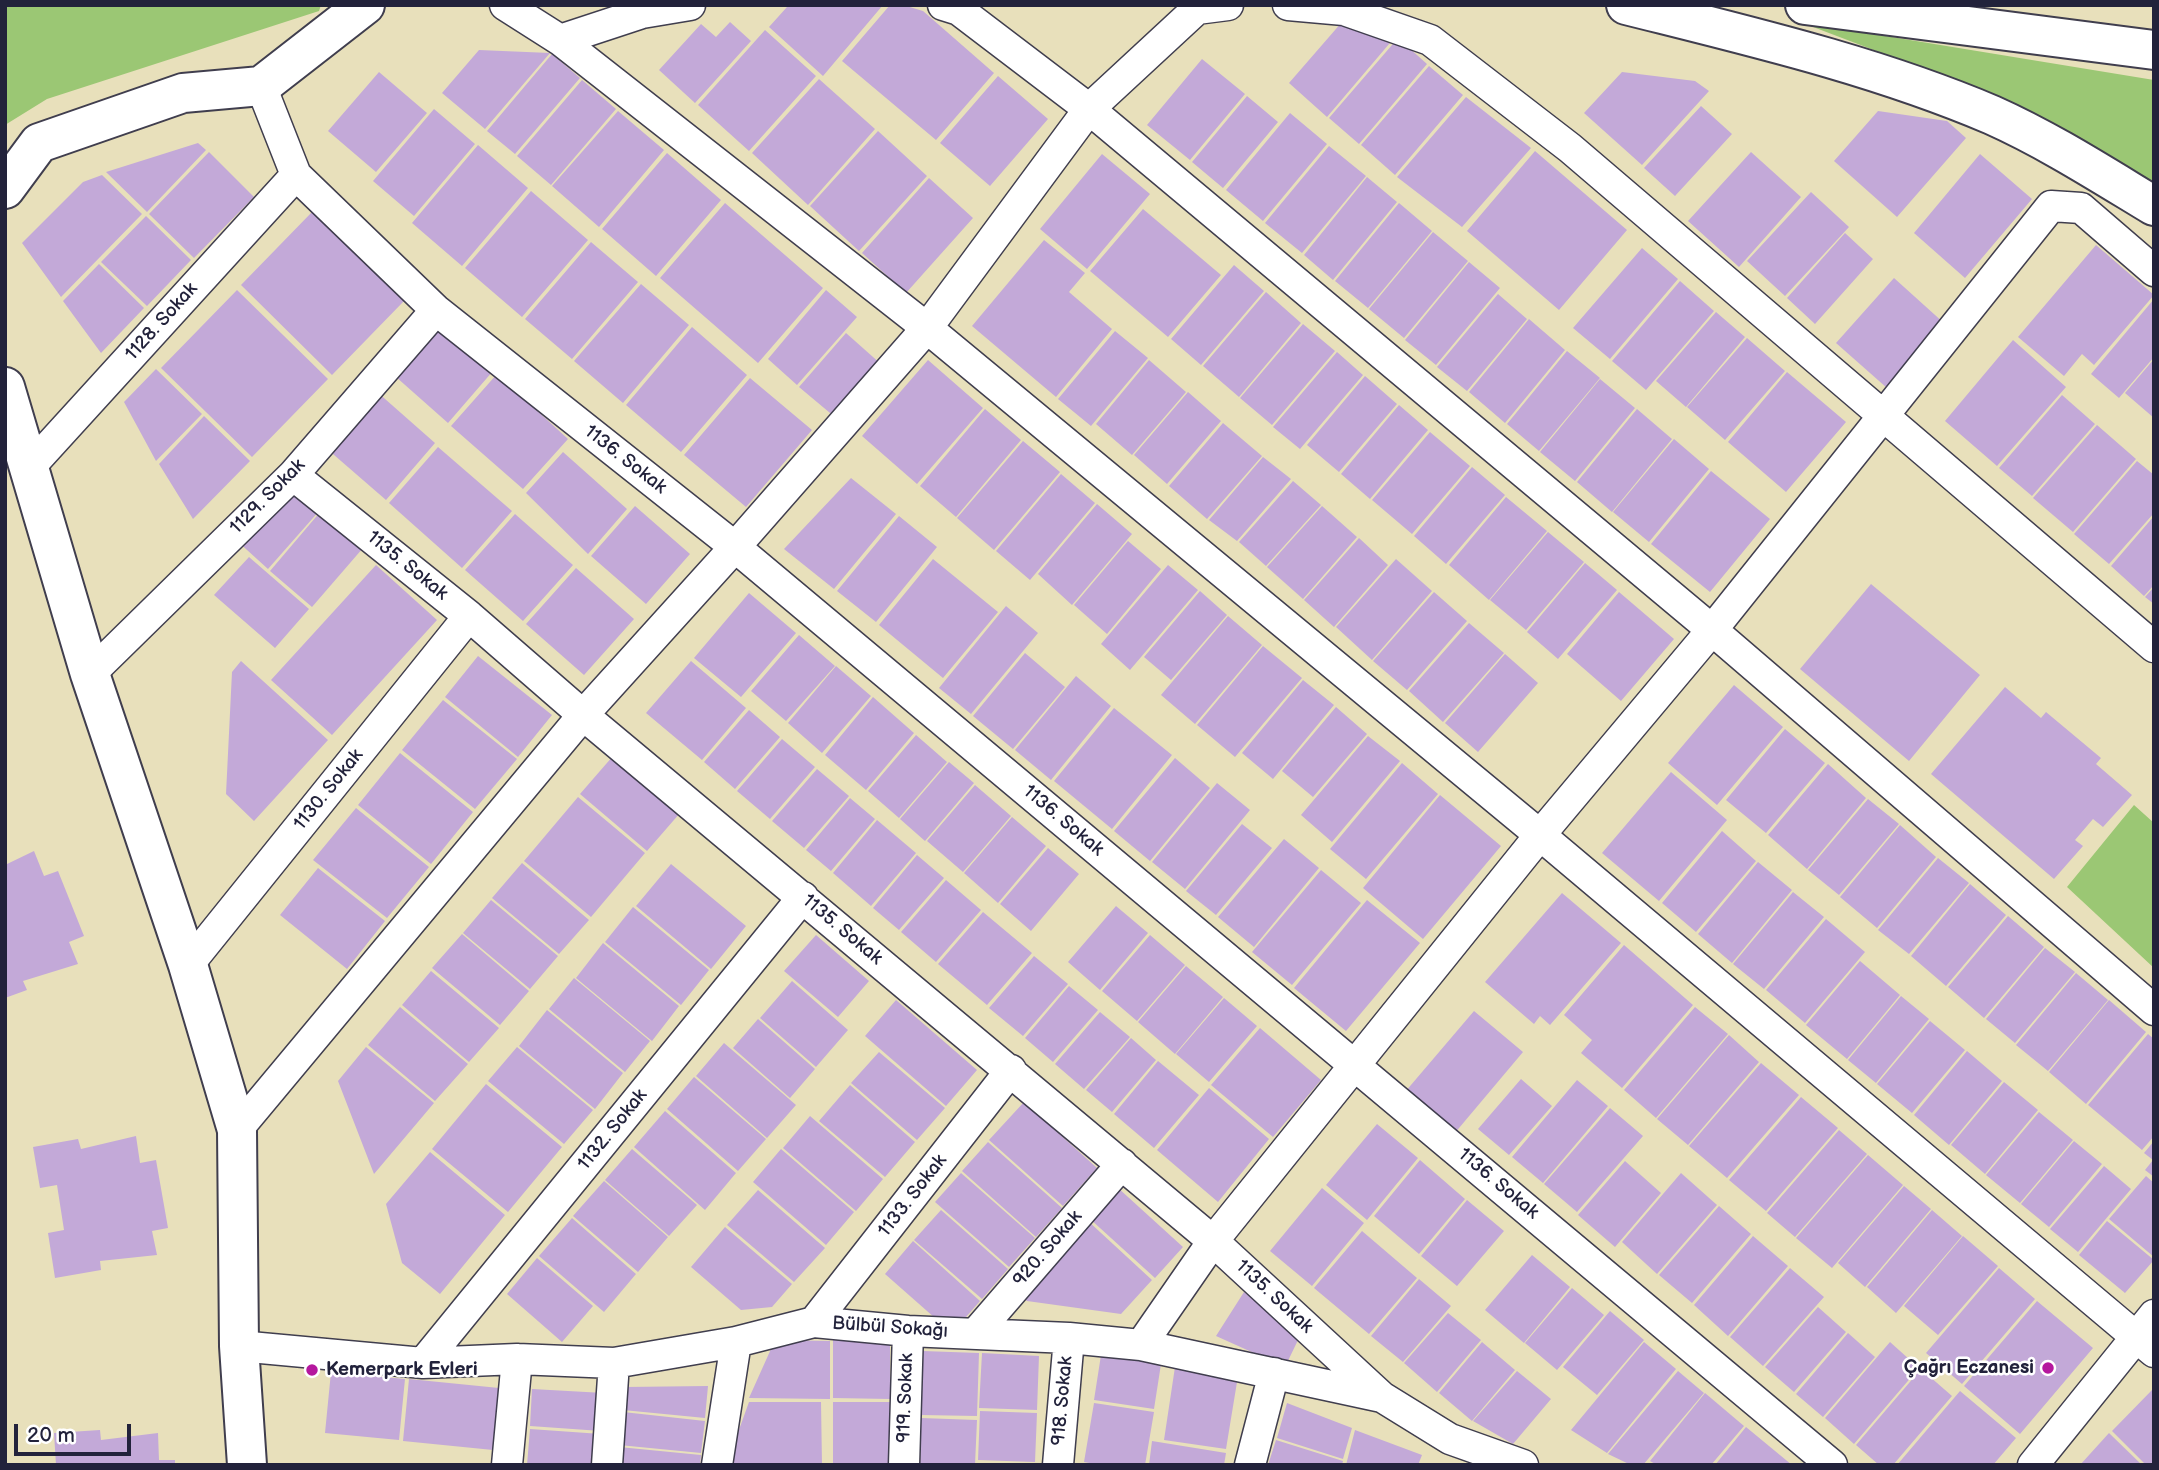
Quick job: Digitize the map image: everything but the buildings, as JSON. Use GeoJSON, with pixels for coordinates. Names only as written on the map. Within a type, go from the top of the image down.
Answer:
{"type":"FeatureCollection","features":[{"type":"Feature","properties":{"kind":"main road"},"geometry":{"type":"LineString","coordinates":[[5,189],[39,143],[183,93],[261,86],[365,5]]}},
{"type":"Feature","properties":{"kind":"main road"},"geometry":{"type":"LineString","coordinates":[[1626,5],[1808,51],[1915,84],[1994,116],[2048,143],[2154,206]]}},
{"type":"Feature","properties":{"kind":"main road"},"geometry":{"type":"LineString","coordinates":[[1805,5],[2154,50]]}},
{"type":"Feature","properties":{"kind":"main road"},"geometry":{"type":"LineString","coordinates":[[5,387],[90,674],[188,965],[237,1130],[239,1346],[247,1465]]}},
{"type":"Feature","properties":{"kind":"street"},"geometry":{"type":"LineString","coordinates":[[505,5],[560,40],[927,328],[2148,1335],[2033,1465]]}},
{"type":"Feature","properties":{"kind":"street"},"geometry":{"type":"LineString","coordinates":[[560,40],[642,13],[690,5]]}},
{"type":"Feature","properties":{"kind":"street"},"geometry":{"type":"LineString","coordinates":[[943,5],[959,10],[1089,109],[1712,630],[2154,1010]]}},
{"type":"Feature","properties":{"kind":"street"},"geometry":{"type":"LineString","coordinates":[[237,1130],[583,715],[927,328],[1089,109],[1197,9],[1228,5]]}},
{"type":"Feature","properties":{"kind":"street"},"geometry":{"type":"LineString","coordinates":[[1288,5],[1344,10],[1430,40],[1570,148],[2154,647]]}},
{"type":"Feature","properties":{"kind":"street"},"geometry":{"type":"LineString","coordinates":[[261,86],[296,175]]}},
{"type":"Feature","properties":{"kind":"street","name":"1136. Sokak"},"geometry":{"type":"LineString","coordinates":[[296,175],[436,310],[735,547],[1832,1465]]}},
{"type":"Feature","properties":{"kind":"street","name":"1128. Sokak"},"geometry":{"type":"LineString","coordinates":[[28,469],[296,175]]}},
{"type":"Feature","properties":{"kind":"street"},"geometry":{"type":"LineString","coordinates":[[1140,1345],[1213,1241],[1540,835],[1712,630],[2051,206],[2081,208],[2154,271]]}},
{"type":"Feature","properties":{"kind":"street","name":"1129. Sokak"},"geometry":{"type":"LineString","coordinates":[[90,674],[293,475],[436,310]]}},
{"type":"Feature","properties":{"kind":"street","name":"1135. Sokak"},"geometry":{"type":"LineString","coordinates":[[293,475],[469,616],[583,715],[1213,1241],[1382,1397]]}},
{"type":"Feature","properties":{"kind":"street","name":"1130. Sokak"},"geometry":{"type":"LineString","coordinates":[[188,965],[469,616]]}},
{"type":"Feature","properties":{"kind":"street","name":"1132. Sokak"},"geometry":{"type":"LineString","coordinates":[[423,1363],[803,897]]}},
{"type":"Feature","properties":{"kind":"street","name":"1133. Sokak"},"geometry":{"type":"LineString","coordinates":[[814,1322],[1011,1070]]}},
{"type":"Feature","properties":{"kind":"street","name":"920. Sokak"},"geometry":{"type":"LineString","coordinates":[[975,1334],[1122,1164]]}},
{"type":"Feature","properties":{"kind":"street","name":"Bülbül Sokağı"},"geometry":{"type":"LineString","coordinates":[[239,1346],[423,1363],[517,1359],[614,1363],[736,1342],[814,1322],[908,1331],[1069,1338],[1140,1345],[1382,1397],[1447,1452],[1523,1465]]}},
{"type":"Feature","properties":{"kind":"street","name":"919. Sokak"},"geometry":{"type":"LineString","coordinates":[[904,1465],[908,1331]]}},
{"type":"Feature","properties":{"kind":"street","name":"918. Sokak"},"geometry":{"type":"LineString","coordinates":[[1058,1465],[1069,1338]]}},
{"type":"Feature","properties":{"kind":"street"},"geometry":{"type":"LineString","coordinates":[[718,1465],[736,1342]]}},
{"type":"Feature","properties":{"kind":"street"},"geometry":{"type":"LineString","coordinates":[[507,1465],[517,1359]]}},
{"type":"Feature","properties":{"kind":"street"},"geometry":{"type":"LineString","coordinates":[[607,1465],[614,1363]]}},
{"type":"Feature","properties":{"kind":"street"},"geometry":{"type":"LineString","coordinates":[[1250,1465],[1274,1373]]}},
{"type":"Feature","properties":{"kind":"green space"},"geometry":{"type":"Polygon","coordinates":[[[5,5],[321,5],[319,11],[47,99],[5,125],[5,5]]]}},
{"type":"Feature","properties":{"kind":"green space"},"geometry":{"type":"Polygon","coordinates":[[[1800,22],[2154,80],[2154,190],[2000,98],[1800,22]]]}},
{"type":"Feature","properties":{"kind":"green space"},"geometry":{"type":"Polygon","coordinates":[[[2134,805],[2154,823],[2154,968],[2067,887],[2134,805]]]}},
{"type":"Feature","properties":{"kind":"place","name":"Çağrı Eczanesi"},"geometry":{"type":"Point","coordinates":[2048,1368]}},
{"type":"Feature","properties":{"kind":"place","name":"Kemerpark Evleri"},"geometry":{"type":"Point","coordinates":[312,1370]}}]}
